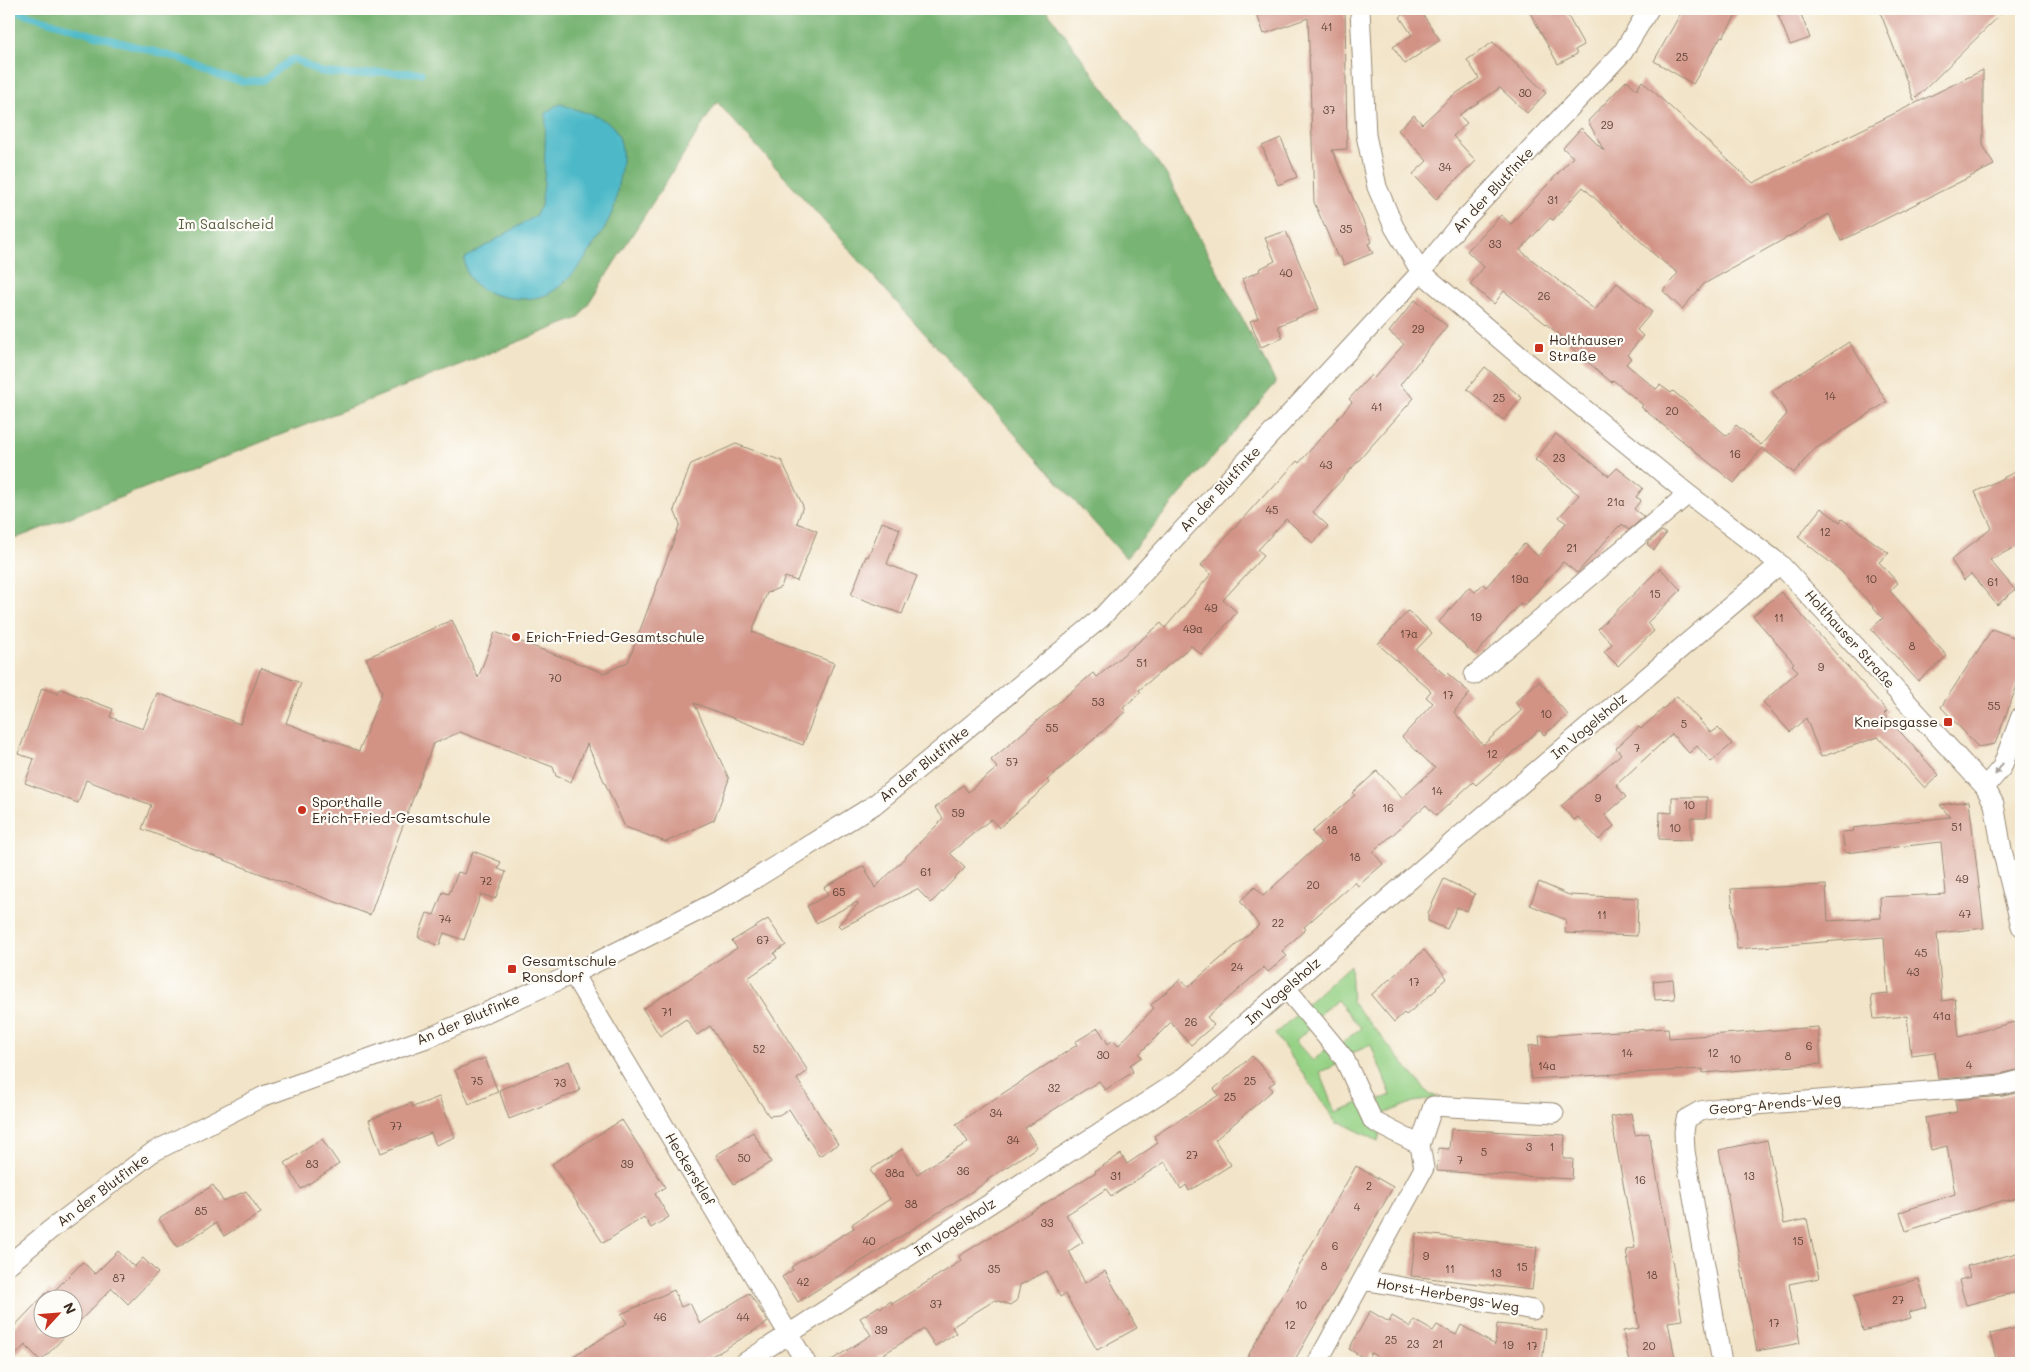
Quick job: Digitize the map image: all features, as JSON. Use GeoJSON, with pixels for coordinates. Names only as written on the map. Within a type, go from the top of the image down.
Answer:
{"type":"FeatureCollection","features":[{"type":"Feature","properties":{"kind":"street","name":"Holthauser Straße"},"geometry":{"type":"LineString","coordinates":[[1360,9],[1366,135],[1377,187],[1394,227],[1421,272],[1528,363],[1688,494],[1780,564],[1985,787],[1994,804],[2002,850],[2021,926]]}},
{"type":"Feature","properties":{"kind":"street","name":"An der Blutfinke"},"geometry":{"type":"LineString","coordinates":[[9,1264],[50,1230],[153,1152],[264,1096],[435,1035],[573,974],[722,899],[874,805],[1100,619],[1421,272],[1459,224],[1623,52],[1649,9]]}},
{"type":"Feature","properties":{"kind":"street"},"geometry":{"type":"LineString","coordinates":[[1474,675],[1688,494]]}},
{"type":"Feature","properties":{"kind":"street","name":"Im Vogelsholz"},"geometry":{"type":"LineString","coordinates":[[744,1363],[1182,1079],[1454,841],[1780,564]]}},
{"type":"Feature","properties":{"kind":"street"},"geometry":{"type":"LineString","coordinates":[[1985,787],[2002,767],[2021,716]]}},
{"type":"Feature","properties":{"kind":"street","name":"Heckersklef"},"geometry":{"type":"LineString","coordinates":[[573,974],[806,1363]]}},
{"type":"Feature","properties":{"kind":"street"},"geometry":{"type":"LineString","coordinates":[[1286,988],[1344,1058],[1373,1121],[1420,1145]]}},
{"type":"Feature","properties":{"kind":"street","name":"Georg-Arends-Weg"},"geometry":{"type":"LineString","coordinates":[[1722,1363],[1685,1151],[1684,1132],[1686,1119],[1700,1111],[1719,1108],[2002,1085],[2021,1080]]}},
{"type":"Feature","properties":{"kind":"street","name":"Horst-Herbergs-Weg"},"geometry":{"type":"LineString","coordinates":[[1317,1363],[1424,1168],[1420,1145],[1434,1106],[1554,1113]]}},
{"type":"Feature","properties":{"kind":"street","name":"Horst-Herbergs-Weg"},"geometry":{"type":"LineString","coordinates":[[1363,1280],[1533,1310]]}},
{"type":"Feature","properties":{"kind":"green space","name":"Im Saalscheid"},"geometry":{"type":"Polygon","coordinates":[[[9,9],[1046,9],[1166,174],[1276,383],[1126,558],[717,102],[579,318],[9,541],[9,9]]]}},
{"type":"Feature","properties":{"kind":"green space"},"geometry":{"type":"Polygon","coordinates":[[[1350,965],[1352,1002],[1430,1095],[1439,1096],[1429,1100],[1413,1102],[1384,1114],[1382,1123],[1367,1105],[1391,1095],[1371,1045],[1345,1056],[1338,1046],[1361,1028],[1337,1000],[1315,1018],[1305,1006],[1350,965]]]}},
{"type":"Feature","properties":{"kind":"green space"},"geometry":{"type":"Polygon","coordinates":[[[1301,1010],[1313,1025],[1295,1041],[1313,1061],[1333,1043],[1344,1062],[1320,1072],[1336,1112],[1362,1102],[1381,1127],[1378,1141],[1340,1122],[1338,1123],[1275,1034],[1301,1010]]]}},
{"type":"Feature","properties":{"kind":"water"},"geometry":{"type":"Polygon","coordinates":[[[561,104],[604,120],[613,127],[617,134],[622,148],[622,155],[614,208],[603,231],[587,256],[558,288],[548,294],[523,299],[495,295],[482,289],[472,281],[466,271],[465,258],[535,216],[541,206],[544,183],[546,113],[561,104]]]}},
{"type":"Feature","properties":{"kind":"building"},"geometry":{"type":"Polygon","coordinates":[[[1255,9],[1345,9],[1347,149],[1332,150],[1372,242],[1368,244],[1373,253],[1344,265],[1340,256],[1338,258],[1314,202],[1308,18],[1264,34],[1255,9]]]}},
{"type":"Feature","properties":{"kind":"building"},"geometry":{"type":"Polygon","coordinates":[[[1412,9],[1419,9],[1440,40],[1405,64],[1393,47],[1412,35],[1400,17],[1412,9]]]}},
{"type":"Feature","properties":{"kind":"building"},"geometry":{"type":"Polygon","coordinates":[[[1528,9],[1564,9],[1584,45],[1575,50],[1577,54],[1558,64],[1528,9]]]}},
{"type":"Feature","properties":{"kind":"building"},"geometry":{"type":"Polygon","coordinates":[[[1683,9],[1740,9],[1723,37],[1721,36],[1693,84],[1654,61],[1683,9]]]}},
{"type":"Feature","properties":{"kind":"building"},"geometry":{"type":"Polygon","coordinates":[[[1799,9],[1810,38],[1790,45],[1778,15],[1799,9]]]}},
{"type":"Feature","properties":{"kind":"building"},"geometry":{"type":"Polygon","coordinates":[[[1879,9],[2006,9],[1914,100],[1879,9]]]}},
{"type":"Feature","properties":{"kind":"building"},"geometry":{"type":"Polygon","coordinates":[[[1493,42],[1546,93],[1527,113],[1500,88],[1459,115],[1467,123],[1453,136],[1476,161],[1436,199],[1413,174],[1427,161],[1398,130],[1414,115],[1422,124],[1451,97],[1479,78],[1467,60],[1493,42]]]}},
{"type":"Feature","properties":{"kind":"building"},"geometry":{"type":"Polygon","coordinates":[[[1983,70],[1983,145],[1994,165],[1841,241],[1829,214],[1704,284],[1682,309],[1663,291],[1678,273],[1656,256],[1583,187],[1553,220],[1550,218],[1520,250],[1595,310],[1617,283],[1652,312],[1637,330],[1643,336],[1627,355],[1631,358],[1626,364],[1656,389],[1660,385],[1671,393],[1673,391],[1727,436],[1736,425],[1761,445],[1787,414],[1772,391],[1849,342],[1887,402],[1812,451],[1794,473],[1762,448],[1734,483],[1641,407],[1643,405],[1613,380],[1611,382],[1567,344],[1569,342],[1504,291],[1494,304],[1470,284],[1484,267],[1467,251],[1501,215],[1511,224],[1573,157],[1563,148],[1581,128],[1604,151],[1588,121],[1627,80],[1637,90],[1642,81],[1753,183],[1983,70]]]}},
{"type":"Feature","properties":{"kind":"building"},"geometry":{"type":"Polygon","coordinates":[[[1281,138],[1297,177],[1278,185],[1262,146],[1281,138]]]}},
{"type":"Feature","properties":{"kind":"building"},"geometry":{"type":"Polygon","coordinates":[[[1286,231],[1319,309],[1278,326],[1283,338],[1261,347],[1250,321],[1258,318],[1242,279],[1260,271],[1259,269],[1275,261],[1265,238],[1286,231]]]}},
{"type":"Feature","properties":{"kind":"building"},"geometry":{"type":"Polygon","coordinates":[[[1415,300],[1447,326],[1400,385],[1414,398],[1313,512],[1328,526],[1313,543],[1286,519],[1258,550],[1264,555],[1223,600],[1237,612],[1201,654],[1191,646],[1139,690],[1141,692],[1123,708],[1126,711],[1047,780],[1050,783],[999,828],[991,819],[950,853],[965,868],[931,903],[917,889],[841,928],[838,925],[858,904],[857,902],[816,923],[807,906],[828,895],[824,887],[864,866],[875,888],[943,818],[935,808],[963,785],[968,792],[997,768],[991,760],[1093,673],[1097,677],[1161,623],[1165,628],[1211,574],[1201,565],[1270,488],[1271,490],[1297,461],[1299,463],[1352,402],[1349,399],[1371,375],[1374,378],[1404,344],[1389,332],[1415,300]]]}},
{"type":"Feature","properties":{"kind":"building"},"geometry":{"type":"Polygon","coordinates":[[[1485,367],[1522,398],[1503,420],[1467,389],[1485,367]]]}},
{"type":"Feature","properties":{"kind":"building"},"geometry":{"type":"Polygon","coordinates":[[[1556,434],[1609,476],[1617,468],[1643,488],[1636,497],[1641,500],[1634,509],[1644,517],[1629,530],[1622,524],[1619,526],[1577,573],[1563,562],[1524,606],[1521,603],[1475,655],[1439,622],[1469,587],[1475,592],[1483,584],[1486,587],[1524,544],[1538,556],[1566,523],[1559,517],[1579,495],[1535,460],[1556,434]]]}},
{"type":"Feature","properties":{"kind":"building"},"geometry":{"type":"Polygon","coordinates":[[[736,444],[782,461],[803,506],[797,523],[817,531],[797,581],[785,577],[781,587],[767,593],[752,632],[834,663],[803,745],[694,703],[729,779],[714,820],[666,842],[625,827],[587,744],[571,782],[556,776],[553,767],[460,732],[433,744],[370,915],[142,829],[151,805],[86,780],[78,803],[25,783],[34,759],[18,754],[42,688],[58,694],[60,689],[113,709],[110,717],[143,729],[157,693],[240,724],[261,668],[301,683],[286,723],[359,751],[382,692],[366,658],[452,620],[478,678],[495,632],[604,673],[628,662],[680,524],[674,510],[691,464],[736,444]]]}},
{"type":"Feature","properties":{"kind":"building"},"geometry":{"type":"Polygon","coordinates":[[[2021,469],[2021,544],[1990,560],[2015,590],[1997,605],[1971,574],[1964,580],[1951,560],[1992,528],[1975,492],[2021,469]]]}},
{"type":"Feature","properties":{"kind":"building"},"geometry":{"type":"Polygon","coordinates":[[[1821,508],[1840,522],[1842,519],[1889,553],[1879,562],[1898,583],[1890,591],[1947,656],[1918,681],[1871,629],[1883,618],[1841,571],[1798,537],[1821,508]]]}},
{"type":"Feature","properties":{"kind":"building"},"geometry":{"type":"Polygon","coordinates":[[[882,522],[900,529],[887,564],[917,576],[902,614],[851,595],[882,522]]]}},
{"type":"Feature","properties":{"kind":"building"},"geometry":{"type":"Polygon","coordinates":[[[1662,531],[1666,534],[1654,550],[1647,544],[1662,531]]]}},
{"type":"Feature","properties":{"kind":"building"},"geometry":{"type":"Polygon","coordinates":[[[1660,568],[1681,590],[1647,623],[1654,631],[1618,666],[1604,652],[1612,644],[1598,629],[1660,568]]]}},
{"type":"Feature","properties":{"kind":"building"},"geometry":{"type":"Polygon","coordinates":[[[1781,592],[1887,711],[1884,714],[1939,775],[1925,788],[1878,737],[1821,757],[1806,718],[1790,732],[1763,702],[1798,671],[1792,665],[1794,663],[1753,616],[1781,592]]]}},
{"type":"Feature","properties":{"kind":"building"},"geometry":{"type":"Polygon","coordinates":[[[1408,611],[1432,633],[1416,650],[1470,693],[1454,712],[1483,745],[1522,710],[1515,702],[1539,681],[1568,715],[1544,735],[1539,730],[1476,785],[1473,782],[1436,816],[1426,805],[1373,852],[1383,864],[1358,886],[1355,882],[1304,927],[1306,929],[1282,951],[1287,956],[1268,972],[1264,967],[1207,1017],[1214,1025],[1191,1045],[1171,1022],[1139,1054],[1142,1057],[1130,1065],[1133,1072],[1105,1090],[1099,1081],[1025,1128],[1037,1147],[988,1181],[798,1302],[782,1277],[793,1270],[791,1267],[854,1228],[852,1224],[890,1199],[870,1170],[902,1149],[917,1174],[968,1142],[956,1124],[1077,1045],[1075,1042],[1098,1028],[1108,1044],[1113,1040],[1118,1046],[1154,1008],[1151,1005],[1181,979],[1188,987],[1259,925],[1240,901],[1255,887],[1263,896],[1321,843],[1312,832],[1355,795],[1353,793],[1377,771],[1402,798],[1435,768],[1402,737],[1433,703],[1426,697],[1431,691],[1378,644],[1408,611]]]}},
{"type":"Feature","properties":{"kind":"building"},"geometry":{"type":"Polygon","coordinates":[[[1992,629],[2021,640],[2021,675],[1995,744],[1978,747],[1941,707],[1992,629]]]}},
{"type":"Feature","properties":{"kind":"building"},"geometry":{"type":"Polygon","coordinates":[[[1677,696],[1711,733],[1718,728],[1732,744],[1711,762],[1697,746],[1689,753],[1672,734],[1616,785],[1626,797],[1605,815],[1614,826],[1599,840],[1578,817],[1574,820],[1561,806],[1621,754],[1616,748],[1639,727],[1641,729],[1677,696]]]}},
{"type":"Feature","properties":{"kind":"building"},"geometry":{"type":"Polygon","coordinates":[[[1672,797],[1707,797],[1706,818],[1691,818],[1691,840],[1659,839],[1660,812],[1672,813],[1672,797]]]}},
{"type":"Feature","properties":{"kind":"building"},"geometry":{"type":"Polygon","coordinates":[[[1969,801],[1984,928],[1937,933],[1942,1001],[1955,999],[1959,1037],[2014,1022],[2021,1046],[2021,1069],[2000,1074],[1938,1079],[1935,1052],[1911,1055],[1907,1016],[1874,1019],[1871,996],[1888,994],[1884,937],[1737,949],[1731,889],[1826,885],[1828,921],[1881,918],[1880,897],[1946,894],[1941,842],[1845,853],[1842,832],[1853,831],[1852,828],[1950,817],[1940,805],[1969,801]]]}},
{"type":"Feature","properties":{"kind":"building"},"geometry":{"type":"Polygon","coordinates":[[[473,851],[501,862],[498,869],[506,872],[495,899],[481,894],[464,940],[444,933],[439,946],[418,937],[427,913],[434,915],[443,892],[449,894],[458,872],[465,874],[473,851]]]}},
{"type":"Feature","properties":{"kind":"building"},"geometry":{"type":"Polygon","coordinates":[[[1444,879],[1475,894],[1467,911],[1457,907],[1447,929],[1428,921],[1428,913],[1444,879]]]}},
{"type":"Feature","properties":{"kind":"building"},"geometry":{"type":"Polygon","coordinates":[[[1539,882],[1569,895],[1638,898],[1637,936],[1565,933],[1566,920],[1530,905],[1539,882]]]}},
{"type":"Feature","properties":{"kind":"building"},"geometry":{"type":"Polygon","coordinates":[[[768,919],[786,945],[774,953],[777,958],[748,978],[808,1071],[797,1079],[838,1144],[819,1156],[789,1109],[779,1115],[769,1116],[710,1026],[697,1035],[686,1019],[660,1036],[643,1009],[737,948],[732,941],[768,919]]]}},
{"type":"Feature","properties":{"kind":"building"},"geometry":{"type":"Polygon","coordinates":[[[1424,950],[1447,978],[1406,1015],[1404,1013],[1394,1022],[1371,995],[1424,950]]]}},
{"type":"Feature","properties":{"kind":"building"},"geometry":{"type":"Polygon","coordinates":[[[1673,979],[1675,999],[1655,1000],[1653,981],[1673,979]]]}},
{"type":"Feature","properties":{"kind":"building"},"geometry":{"type":"Polygon","coordinates":[[[1818,1027],[1821,1064],[1703,1073],[1703,1069],[1531,1079],[1528,1046],[1540,1045],[1539,1036],[1668,1028],[1669,1038],[1818,1027]]]}},
{"type":"Feature","properties":{"kind":"building"},"geometry":{"type":"Polygon","coordinates":[[[1252,1056],[1275,1082],[1269,1086],[1273,1090],[1215,1140],[1231,1165],[1189,1191],[1186,1185],[1181,1189],[1165,1162],[1111,1196],[1106,1189],[1066,1215],[1083,1242],[1069,1251],[1085,1283],[1105,1271],[1137,1328],[1097,1350],[1065,1294],[1060,1297],[1047,1271],[1020,1285],[1017,1300],[1010,1305],[995,1300],[952,1327],[956,1333],[935,1346],[924,1329],[869,1363],[827,1363],[871,1335],[860,1318],[879,1306],[881,1308],[891,1301],[892,1304],[961,1261],[959,1256],[1096,1172],[1121,1154],[1127,1164],[1158,1143],[1154,1136],[1219,1095],[1214,1089],[1252,1056]]]}},
{"type":"Feature","properties":{"kind":"building"},"geometry":{"type":"Polygon","coordinates":[[[485,1058],[498,1092],[469,1104],[455,1070],[485,1058]]]}},
{"type":"Feature","properties":{"kind":"building"},"geometry":{"type":"Polygon","coordinates":[[[569,1061],[580,1091],[509,1119],[499,1090],[569,1061]]]}},
{"type":"Feature","properties":{"kind":"building"},"geometry":{"type":"Polygon","coordinates":[[[2021,1092],[2021,1197],[2005,1200],[1906,1231],[1900,1212],[1955,1194],[1947,1146],[1931,1150],[1925,1118],[1957,1112],[1955,1100],[2003,1096],[2021,1092]]]}},
{"type":"Feature","properties":{"kind":"building"},"geometry":{"type":"Polygon","coordinates":[[[439,1097],[455,1137],[436,1145],[431,1133],[381,1153],[369,1120],[411,1103],[413,1107],[439,1097]]]}},
{"type":"Feature","properties":{"kind":"building"},"geometry":{"type":"Polygon","coordinates":[[[1631,1113],[1635,1135],[1649,1133],[1669,1242],[1682,1320],[1668,1322],[1676,1363],[1629,1363],[1623,1331],[1639,1328],[1626,1250],[1635,1248],[1611,1117],[1631,1113]]]}},
{"type":"Feature","properties":{"kind":"building"},"geometry":{"type":"Polygon","coordinates":[[[622,1120],[665,1187],[655,1194],[669,1217],[651,1228],[644,1217],[603,1243],[552,1164],[622,1120]]]}},
{"type":"Feature","properties":{"kind":"building"},"geometry":{"type":"Polygon","coordinates":[[[1451,1129],[1565,1135],[1563,1159],[1573,1159],[1572,1179],[1437,1171],[1438,1148],[1449,1149],[1451,1129]]]}},
{"type":"Feature","properties":{"kind":"building"},"geometry":{"type":"Polygon","coordinates":[[[753,1132],[771,1162],[734,1184],[716,1155],[753,1132]]]}},
{"type":"Feature","properties":{"kind":"building"},"geometry":{"type":"Polygon","coordinates":[[[322,1139],[339,1164],[301,1189],[285,1163],[322,1139]]]}},
{"type":"Feature","properties":{"kind":"building"},"geometry":{"type":"Polygon","coordinates":[[[1767,1140],[1784,1224],[1807,1219],[1819,1278],[1789,1284],[1800,1343],[1757,1351],[1719,1150],[1767,1140]]]}},
{"type":"Feature","properties":{"kind":"building"},"geometry":{"type":"Polygon","coordinates":[[[1356,1166],[1393,1187],[1382,1207],[1293,1363],[1244,1363],[1356,1166]]]}},
{"type":"Feature","properties":{"kind":"building"},"geometry":{"type":"Polygon","coordinates":[[[213,1185],[223,1201],[246,1191],[261,1213],[224,1236],[216,1223],[177,1247],[159,1219],[213,1185]]]}},
{"type":"Feature","properties":{"kind":"building"},"geometry":{"type":"Polygon","coordinates":[[[1416,1233],[1537,1247],[1532,1290],[1411,1276],[1416,1233]]]}},
{"type":"Feature","properties":{"kind":"building"},"geometry":{"type":"Polygon","coordinates":[[[118,1251],[134,1267],[143,1258],[158,1273],[128,1304],[112,1288],[82,1319],[82,1290],[55,1290],[83,1262],[95,1274],[118,1251]]]}},
{"type":"Feature","properties":{"kind":"building"},"geometry":{"type":"Polygon","coordinates":[[[2021,1252],[2021,1291],[1966,1305],[1959,1280],[1970,1277],[1967,1266],[2021,1252]]]}},
{"type":"Feature","properties":{"kind":"building"},"geometry":{"type":"Polygon","coordinates":[[[1919,1279],[1927,1307],[1909,1312],[1911,1318],[1863,1331],[1854,1296],[1919,1279]]]}},
{"type":"Feature","properties":{"kind":"building"},"geometry":{"type":"Polygon","coordinates":[[[674,1290],[681,1307],[690,1303],[700,1324],[749,1293],[768,1322],[720,1352],[695,1363],[562,1363],[627,1323],[621,1314],[674,1290]]]}},
{"type":"Feature","properties":{"kind":"building"},"geometry":{"type":"Polygon","coordinates":[[[32,1308],[32,1340],[61,1340],[41,1361],[25,1345],[9,1362],[9,1332],[32,1308]]]}},
{"type":"Feature","properties":{"kind":"building"},"geometry":{"type":"Polygon","coordinates":[[[1370,1311],[1389,1322],[1392,1316],[1411,1327],[1414,1320],[1433,1331],[1437,1325],[1456,1335],[1461,1325],[1495,1345],[1497,1324],[1546,1329],[1542,1363],[1388,1363],[1371,1353],[1367,1360],[1349,1349],[1370,1311]]]}},
{"type":"Feature","properties":{"kind":"building"},"geometry":{"type":"Polygon","coordinates":[[[2021,1327],[2021,1363],[1997,1363],[1990,1334],[2021,1327]]]}},
{"type":"Feature","properties":{"kind":"waterway"},"geometry":{"type":"LineString","coordinates":[[9,9],[182,59],[219,76],[246,82],[264,80],[294,59],[320,72],[353,75],[381,72],[421,73]]}},
{"type":"Feature","properties":{"kind":"place","name":"Holthauser Straße"},"geometry":{"type":"Point","coordinates":[1539,348]}},
{"type":"Feature","properties":{"kind":"place","name":"Erich-Fried-Gesamtschule"},"geometry":{"type":"Point","coordinates":[516,637]}},
{"type":"Feature","properties":{"kind":"place","name":"Kneipsgasse"},"geometry":{"type":"Point","coordinates":[1948,722]}},
{"type":"Feature","properties":{"kind":"place","name":"Sporthalle Erich-Fried-Gesamtschule"},"geometry":{"type":"Point","coordinates":[302,810]}},
{"type":"Feature","properties":{"kind":"place","name":"Gesamtschule Ronsdorf"},"geometry":{"type":"Point","coordinates":[512,969]}}]}
